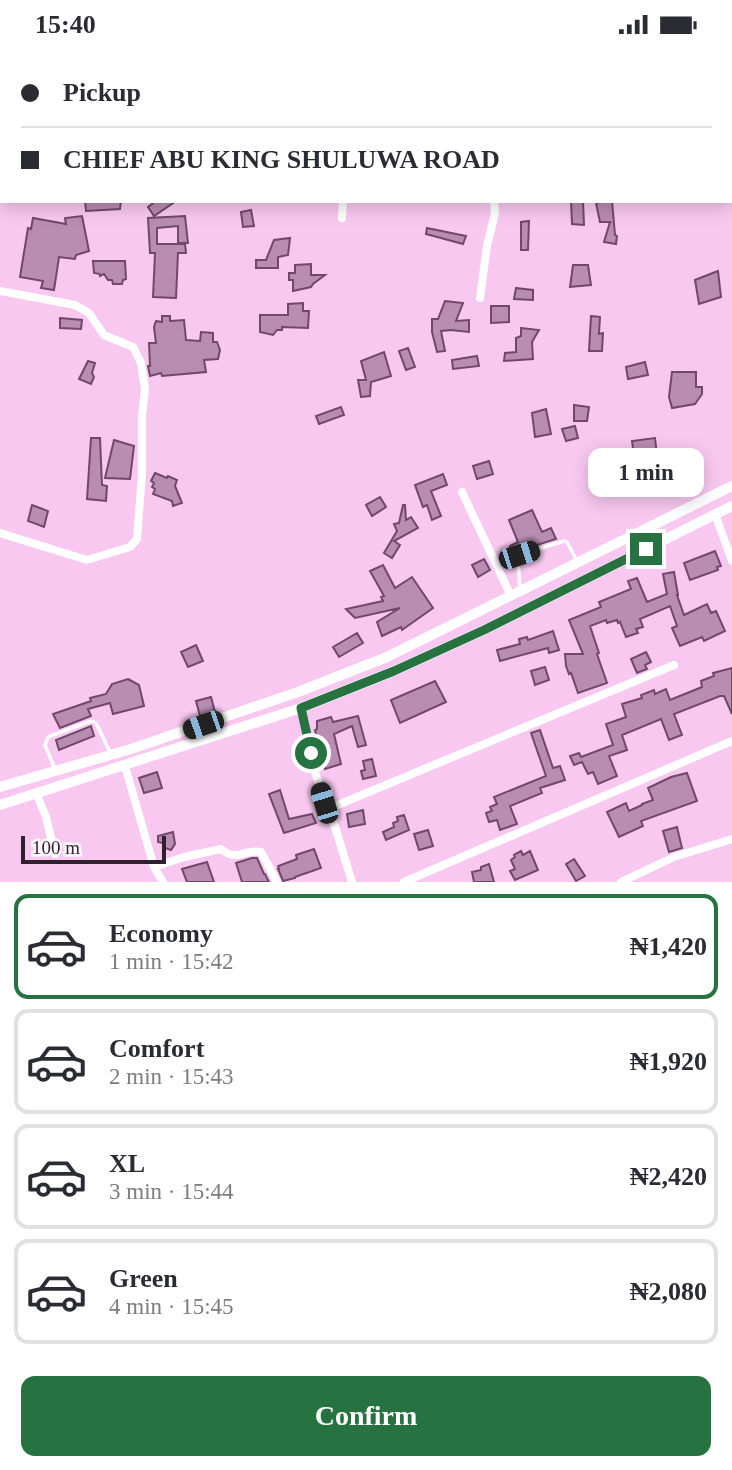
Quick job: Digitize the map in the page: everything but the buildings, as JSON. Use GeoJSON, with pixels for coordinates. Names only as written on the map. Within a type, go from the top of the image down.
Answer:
{"type":"FeatureCollection","features":[{"type":"Feature","properties":{"kind":"street"},"geometry":{"type":"LineString","coordinates":[[342,218],[343,203]]}},
{"type":"Feature","properties":{"kind":"street"},"geometry":{"type":"LineString","coordinates":[[480,298],[486,246],[495,213],[494,203]]}},
{"type":"Feature","properties":{"kind":"street"},"geometry":{"type":"LineString","coordinates":[[0,291],[75,305],[89,313],[104,335],[133,347],[141,363],[145,389],[142,474],[136,539],[131,547],[87,560],[0,533]]}},
{"type":"Feature","properties":{"kind":"street"},"geometry":{"type":"LineString","coordinates":[[0,787],[111,755],[298,692],[387,657],[732,487]]}},
{"type":"Feature","properties":{"kind":"street"},"geometry":{"type":"LineString","coordinates":[[462,492],[515,594]]}},
{"type":"Feature","properties":{"kind":"street"},"geometry":{"type":"LineString","coordinates":[[0,805],[301,708],[394,671],[484,630],[732,506]]}},
{"type":"Feature","properties":{"kind":"street"},"geometry":{"type":"LineString","coordinates":[[715,514],[732,561]]}},
{"type":"Feature","properties":{"kind":"street"},"geometry":{"type":"LineString","coordinates":[[477,613],[484,630]]}},
{"type":"Feature","properties":{"kind":"street"},"geometry":{"type":"LineString","coordinates":[[328,809],[674,666]]}},
{"type":"Feature","properties":{"kind":"street"},"geometry":{"type":"LineString","coordinates":[[301,708],[315,772],[352,882]]}},
{"type":"Feature","properties":{"kind":"street"},"geometry":{"type":"LineString","coordinates":[[404,882],[732,741]]}},
{"type":"Feature","properties":{"kind":"street"},"geometry":{"type":"LineString","coordinates":[[125,766],[154,867],[163,882]]}},
{"type":"Feature","properties":{"kind":"street"},"geometry":{"type":"LineString","coordinates":[[37,795],[46,817],[55,854]]}},
{"type":"Feature","properties":{"kind":"street"},"geometry":{"type":"LineString","coordinates":[[621,882],[674,857],[732,839]]}},
{"type":"Feature","properties":{"kind":"street"},"geometry":{"type":"LineString","coordinates":[[154,867],[221,849],[236,856],[253,851],[261,852],[277,882]]}},
{"type":"Feature","properties":{"kind":"lane"},"geometry":{"type":"LineString","coordinates":[[515,594],[519,555],[564,541],[578,563]]}},
{"type":"Feature","properties":{"kind":"lane"},"geometry":{"type":"LineString","coordinates":[[55,771],[45,745],[48,737],[91,721],[96,723],[111,755]]}},
{"type":"Feature","properties":{"kind":"route"},"geometry":{"type":"LineString","coordinates":[[311,753],[301,708],[394,671],[484,630],[646,549]]}}]}
